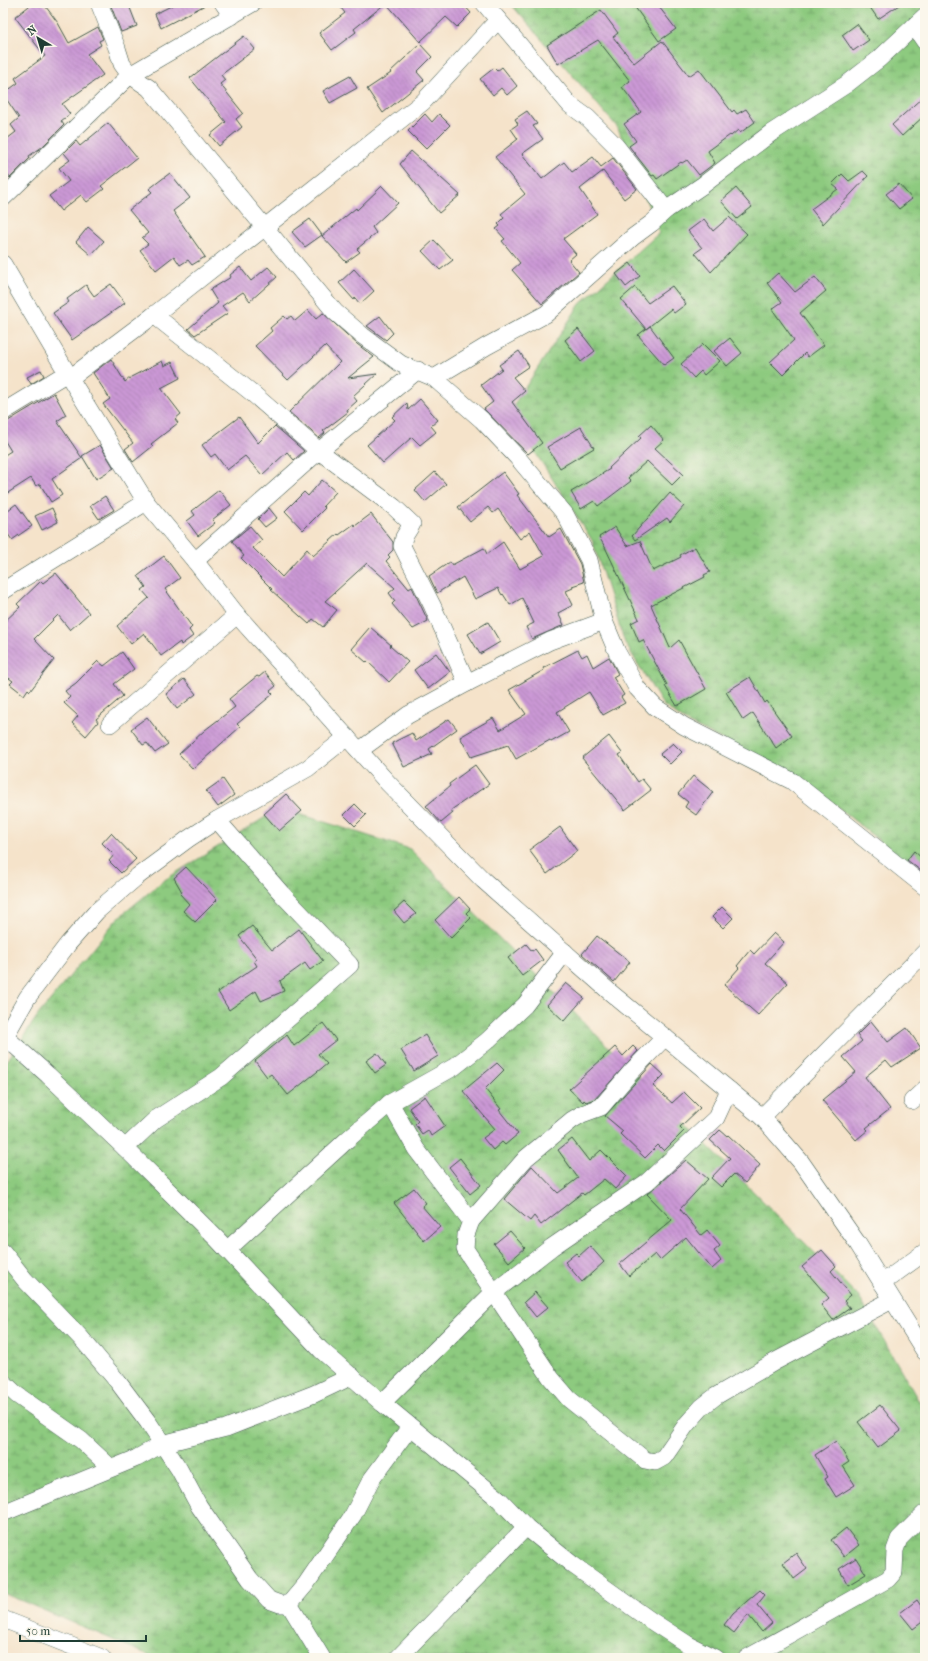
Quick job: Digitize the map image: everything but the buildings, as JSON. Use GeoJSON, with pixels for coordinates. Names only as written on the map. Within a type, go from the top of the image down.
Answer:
{"type":"FeatureCollection","features":[{"type":"Feature","properties":{"kind":"street"},"geometry":{"type":"LineString","coordinates":[[99,3],[122,64],[130,74],[149,88],[266,227],[335,312],[363,336],[401,364],[434,378],[482,420],[517,457],[565,514],[589,560],[604,621],[617,652],[637,688],[654,707],[684,726],[792,781],[925,887]]}},
{"type":"Feature","properties":{"kind":"street"},"geometry":{"type":"LineString","coordinates":[[3,198],[130,74],[228,10],[253,3]]}},
{"type":"Feature","properties":{"kind":"street"},"geometry":{"type":"LineString","coordinates":[[484,3],[570,105],[588,118],[616,146],[666,210]]}},
{"type":"Feature","properties":{"kind":"street"},"geometry":{"type":"LineString","coordinates":[[3,412],[69,375],[154,315],[424,102],[498,20]]}},
{"type":"Feature","properties":{"kind":"street"},"geometry":{"type":"LineString","coordinates":[[434,378],[487,346],[546,314],[633,237],[666,210],[703,185],[771,133],[847,84],[879,59],[920,21],[925,42]]}},
{"type":"Feature","properties":{"kind":"street"},"geometry":{"type":"LineString","coordinates":[[3,264],[146,502],[237,615],[394,788],[483,880],[664,1037],[762,1117],[801,1162],[858,1244],[892,1300],[924,1348]]}},
{"type":"Feature","properties":{"kind":"street"},"geometry":{"type":"LineString","coordinates":[[154,315],[251,392],[319,451],[394,507],[412,524],[404,537],[402,546],[432,605],[467,682]]}},
{"type":"Feature","properties":{"kind":"street"},"geometry":{"type":"LineString","coordinates":[[195,561],[319,451],[418,370]]}},
{"type":"Feature","properties":{"kind":"street"},"geometry":{"type":"LineString","coordinates":[[3,591],[146,502]]}},
{"type":"Feature","properties":{"kind":"street"},"geometry":{"type":"LineString","coordinates":[[110,724],[237,615]]}},
{"type":"Feature","properties":{"kind":"street"},"geometry":{"type":"LineString","coordinates":[[360,750],[408,715],[467,682],[550,641],[604,621]]}},
{"type":"Feature","properties":{"kind":"street"},"geometry":{"type":"LineString","coordinates":[[347,737],[308,768],[217,820],[138,876],[97,911],[68,944],[27,998],[4,1037],[48,1074],[125,1148],[227,1250],[321,1350],[410,1427],[500,1500],[526,1528],[573,1565],[650,1620],[690,1651],[715,1658]]}},
{"type":"Feature","properties":{"kind":"street"},"geometry":{"type":"LineString","coordinates":[[125,1148],[156,1119],[221,1077],[350,964],[282,894],[217,820]]}},
{"type":"Feature","properties":{"kind":"street"},"geometry":{"type":"LineString","coordinates":[[227,1250],[330,1155],[390,1103],[454,1067],[487,1041],[525,1005],[565,952]]}},
{"type":"Feature","properties":{"kind":"street"},"geometry":{"type":"LineString","coordinates":[[762,1117],[925,952]]}},
{"type":"Feature","properties":{"kind":"street"},"geometry":{"type":"LineString","coordinates":[[664,1037],[630,1072],[600,1107],[582,1114],[572,1120],[526,1158],[471,1221],[466,1235],[465,1249],[551,1378],[570,1399],[646,1460],[655,1462],[664,1457],[686,1425],[702,1407],[716,1396],[776,1361],[892,1300]]}},
{"type":"Feature","properties":{"kind":"street"},"geometry":{"type":"LineString","coordinates":[[912,1101],[925,1089]]}},
{"type":"Feature","properties":{"kind":"street"},"geometry":{"type":"LineString","coordinates":[[382,1403],[494,1292],[552,1247],[647,1182],[716,1118],[729,1090]]}},
{"type":"Feature","properties":{"kind":"street"},"geometry":{"type":"LineString","coordinates":[[390,1103],[416,1149],[471,1221]]}},
{"type":"Feature","properties":{"kind":"street"},"geometry":{"type":"LineString","coordinates":[[3,1252],[24,1280],[81,1338],[118,1382],[148,1422],[179,1469],[199,1506],[250,1579],[269,1600],[280,1604],[289,1604],[306,1584],[353,1515],[372,1480],[410,1427]]}},
{"type":"Feature","properties":{"kind":"street"},"geometry":{"type":"LineString","coordinates":[[882,1283],[925,1252]]}},
{"type":"Feature","properties":{"kind":"street"},"geometry":{"type":"LineString","coordinates":[[3,1513],[137,1458],[162,1444],[226,1428],[314,1394],[352,1376]]}},
{"type":"Feature","properties":{"kind":"street"},"geometry":{"type":"LineString","coordinates":[[3,1382],[17,1395],[81,1440],[111,1468]]}},
{"type":"Feature","properties":{"kind":"street"},"geometry":{"type":"LineString","coordinates":[[747,1658],[888,1578],[894,1572],[895,1550],[899,1539],[925,1513]]}},
{"type":"Feature","properties":{"kind":"street"},"geometry":{"type":"LineString","coordinates":[[398,1658],[526,1528]]}},
{"type":"Feature","properties":{"kind":"street"},"geometry":{"type":"LineString","coordinates":[[289,1604],[322,1658]]}},
{"type":"Feature","properties":{"kind":"street"},"geometry":{"type":"LineString","coordinates":[[3,1619],[102,1658]]}},
{"type":"Feature","properties":{"kind":"green space"},"geometry":{"type":"Polygon","coordinates":[[[510,3],[925,3],[925,882],[888,848],[802,778],[688,723],[663,705],[625,643],[592,540],[509,412],[580,304],[659,233],[618,128],[510,3]]]}},
{"type":"Feature","properties":{"kind":"green space"},"geometry":{"type":"Polygon","coordinates":[[[280,808],[410,849],[859,1297],[925,1412],[925,1658],[156,1658],[3,1593],[3,1067],[38,1015],[117,919],[163,881],[280,808]]]}}]}
